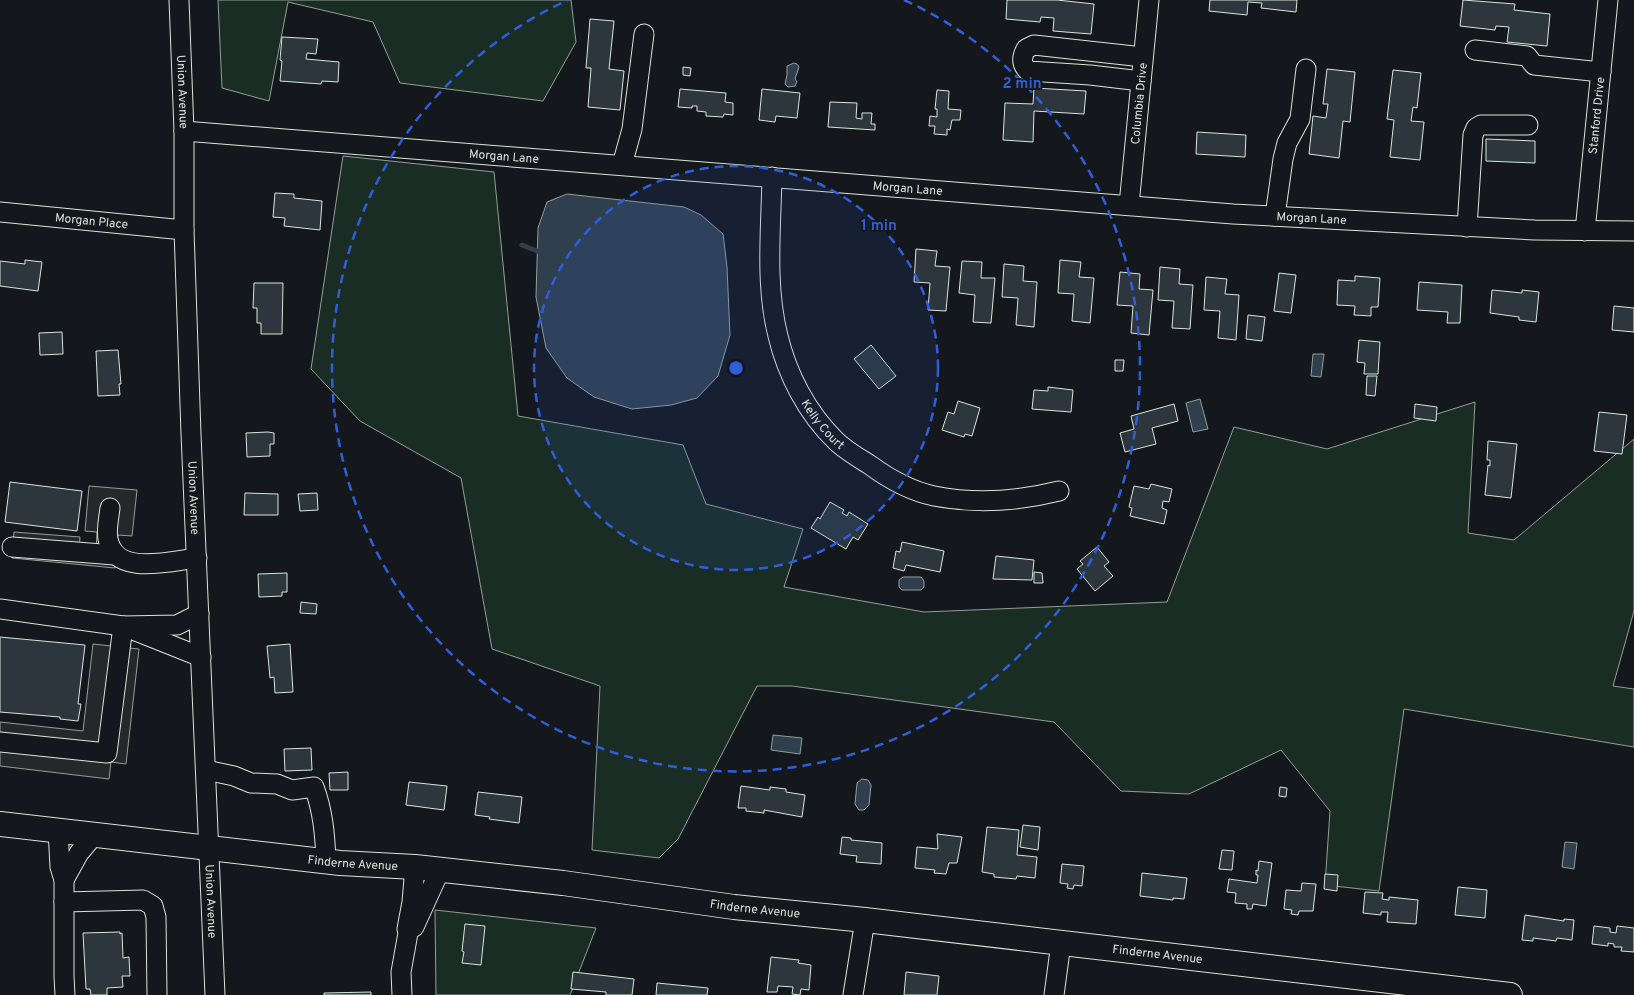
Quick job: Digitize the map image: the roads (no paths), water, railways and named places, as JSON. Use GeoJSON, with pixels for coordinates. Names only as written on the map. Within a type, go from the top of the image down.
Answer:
{"type":"FeatureCollection","features":[{"type":"Feature","properties":{"kind":"main road","name":"Finderne Avenue"},"geometry":{"type":"LineString","coordinates":[[0,824],[326,861],[415,867],[563,883],[734,907],[1061,942],[1510,995]]}},
{"type":"Feature","properties":{"kind":"street","name":"Union Avenue"},"geometry":{"type":"LineString","coordinates":[[179,0],[184,131],[184,230],[215,995]]}},
{"type":"Feature","properties":{"kind":"street","name":"Columbia Drive"},"geometry":{"type":"LineString","coordinates":[[1129,205],[1149,0]]}},
{"type":"Feature","properties":{"kind":"street","name":"Stanford Drive"},"geometry":{"type":"LineString","coordinates":[[1585,231],[1608,0]]}},
{"type":"Feature","properties":{"kind":"street"},"geometry":{"type":"LineString","coordinates":[[622,165],[632,129],[644,34]]}},
{"type":"Feature","properties":{"kind":"street"},"geometry":{"type":"LineString","coordinates":[[1141,82],[1090,75],[1028,71],[1023,66],[1022,56],[1026,49],[1034,45],[1143,57]]}},
{"type":"Feature","properties":{"kind":"street"},"geometry":{"type":"LineString","coordinates":[[1475,50],[1527,56],[1534,65],[1601,72]]}},
{"type":"Feature","properties":{"kind":"street"},"geometry":{"type":"LineString","coordinates":[[1275,216],[1287,143],[1300,119],[1306,69]]}},
{"type":"Feature","properties":{"kind":"street"},"geometry":{"type":"LineString","coordinates":[[1467,227],[1473,135],[1476,128],[1481,125],[1528,125]]}},
{"type":"Feature","properties":{"kind":"street","name":"Morgan Lane"},"geometry":{"type":"LineString","coordinates":[[184,131],[1275,216],[1467,227],[1634,231]]}},
{"type":"Feature","properties":{"kind":"street","name":"Kelly Court"},"geometry":{"type":"LineString","coordinates":[[772,177],[770,267],[777,335],[786,363],[807,406],[836,442],[883,475],[910,489],[934,496],[985,502],[1040,496],[1059,491]]}},
{"type":"Feature","properties":{"kind":"street","name":"Morgan Place"},"geometry":{"type":"LineString","coordinates":[[0,212],[184,230]]}},
{"type":"Feature","properties":{"kind":"street"},"geometry":{"type":"LineString","coordinates":[[110,508],[108,538],[115,556]]}},
{"type":"Feature","properties":{"kind":"street"},"geometry":{"type":"LineString","coordinates":[[12,547],[115,556],[127,562],[151,564],[196,558]]}},
{"type":"Feature","properties":{"kind":"street"},"geometry":{"type":"LineString","coordinates":[[0,609],[123,626],[177,625],[199,614]]}},
{"type":"Feature","properties":{"kind":"street"},"geometry":{"type":"LineString","coordinates":[[123,626],[201,657]]}},
{"type":"Feature","properties":{"kind":"street"},"geometry":{"type":"LineString","coordinates":[[0,742],[107,753],[123,626]]}},
{"type":"Feature","properties":{"kind":"street"},"geometry":{"type":"LineString","coordinates":[[206,770],[234,776],[251,783],[277,784],[292,790],[314,786],[320,804],[325,835],[326,861]]}},
{"type":"Feature","properties":{"kind":"street"},"geometry":{"type":"LineString","coordinates":[[58,830],[60,867],[64,880],[65,995]]}},
{"type":"Feature","properties":{"kind":"street"},"geometry":{"type":"LineString","coordinates":[[64,880],[79,853],[95,834]]}},
{"type":"Feature","properties":{"kind":"street"},"geometry":{"type":"LineString","coordinates":[[402,995],[401,972],[408,933],[415,867]]}},
{"type":"Feature","properties":{"kind":"street"},"geometry":{"type":"LineString","coordinates":[[408,933],[412,931],[440,870]]}},
{"type":"Feature","properties":{"kind":"street"},"geometry":{"type":"LineString","coordinates":[[64,902],[144,900],[153,906],[156,917],[157,995]]}},
{"type":"Feature","properties":{"kind":"street"},"geometry":{"type":"LineString","coordinates":[[853,995],[865,920]]}},
{"type":"Feature","properties":{"kind":"street"},"geometry":{"type":"LineString","coordinates":[[1054,995],[1061,942]]}},
{"type":"Feature","properties":{"kind":"water"},"geometry":{"type":"Polygon","coordinates":[[[794,63],[799,67],[795,79],[797,82],[795,86],[788,87],[785,84],[787,66],[794,63]]]}},
{"type":"Feature","properties":{"kind":"water"},"geometry":{"type":"Polygon","coordinates":[[[567,194],[684,207],[701,215],[723,234],[727,267],[730,335],[718,376],[697,398],[671,405],[632,409],[594,397],[567,378],[546,348],[536,297],[538,228],[547,202],[567,194]]]}},
{"type":"Feature","properties":{"kind":"water"},"geometry":{"type":"Polygon","coordinates":[[[1313,354],[1324,354],[1321,377],[1311,376],[1313,354]]]}},
{"type":"Feature","properties":{"kind":"water"},"geometry":{"type":"Polygon","coordinates":[[[1200,399],[1208,429],[1193,432],[1186,403],[1200,399]]]}},
{"type":"Feature","properties":{"kind":"water"},"geometry":{"type":"Polygon","coordinates":[[[903,577],[921,577],[924,581],[924,587],[921,590],[902,590],[899,587],[899,580],[903,577]]]}},
{"type":"Feature","properties":{"kind":"water"},"geometry":{"type":"Polygon","coordinates":[[[773,735],[802,738],[800,754],[771,750],[773,735]]]}},
{"type":"Feature","properties":{"kind":"water"},"geometry":{"type":"Polygon","coordinates":[[[862,779],[868,780],[871,785],[869,805],[864,810],[859,810],[855,804],[857,783],[862,779]]]}},
{"type":"Feature","properties":{"kind":"water"},"geometry":{"type":"Polygon","coordinates":[[[1565,842],[1577,843],[1574,869],[1562,867],[1565,842]]]}},
{"type":"Feature","properties":{"kind":"waterway"},"geometry":{"type":"LineString","coordinates":[[522,245],[542,253]]}}]}
